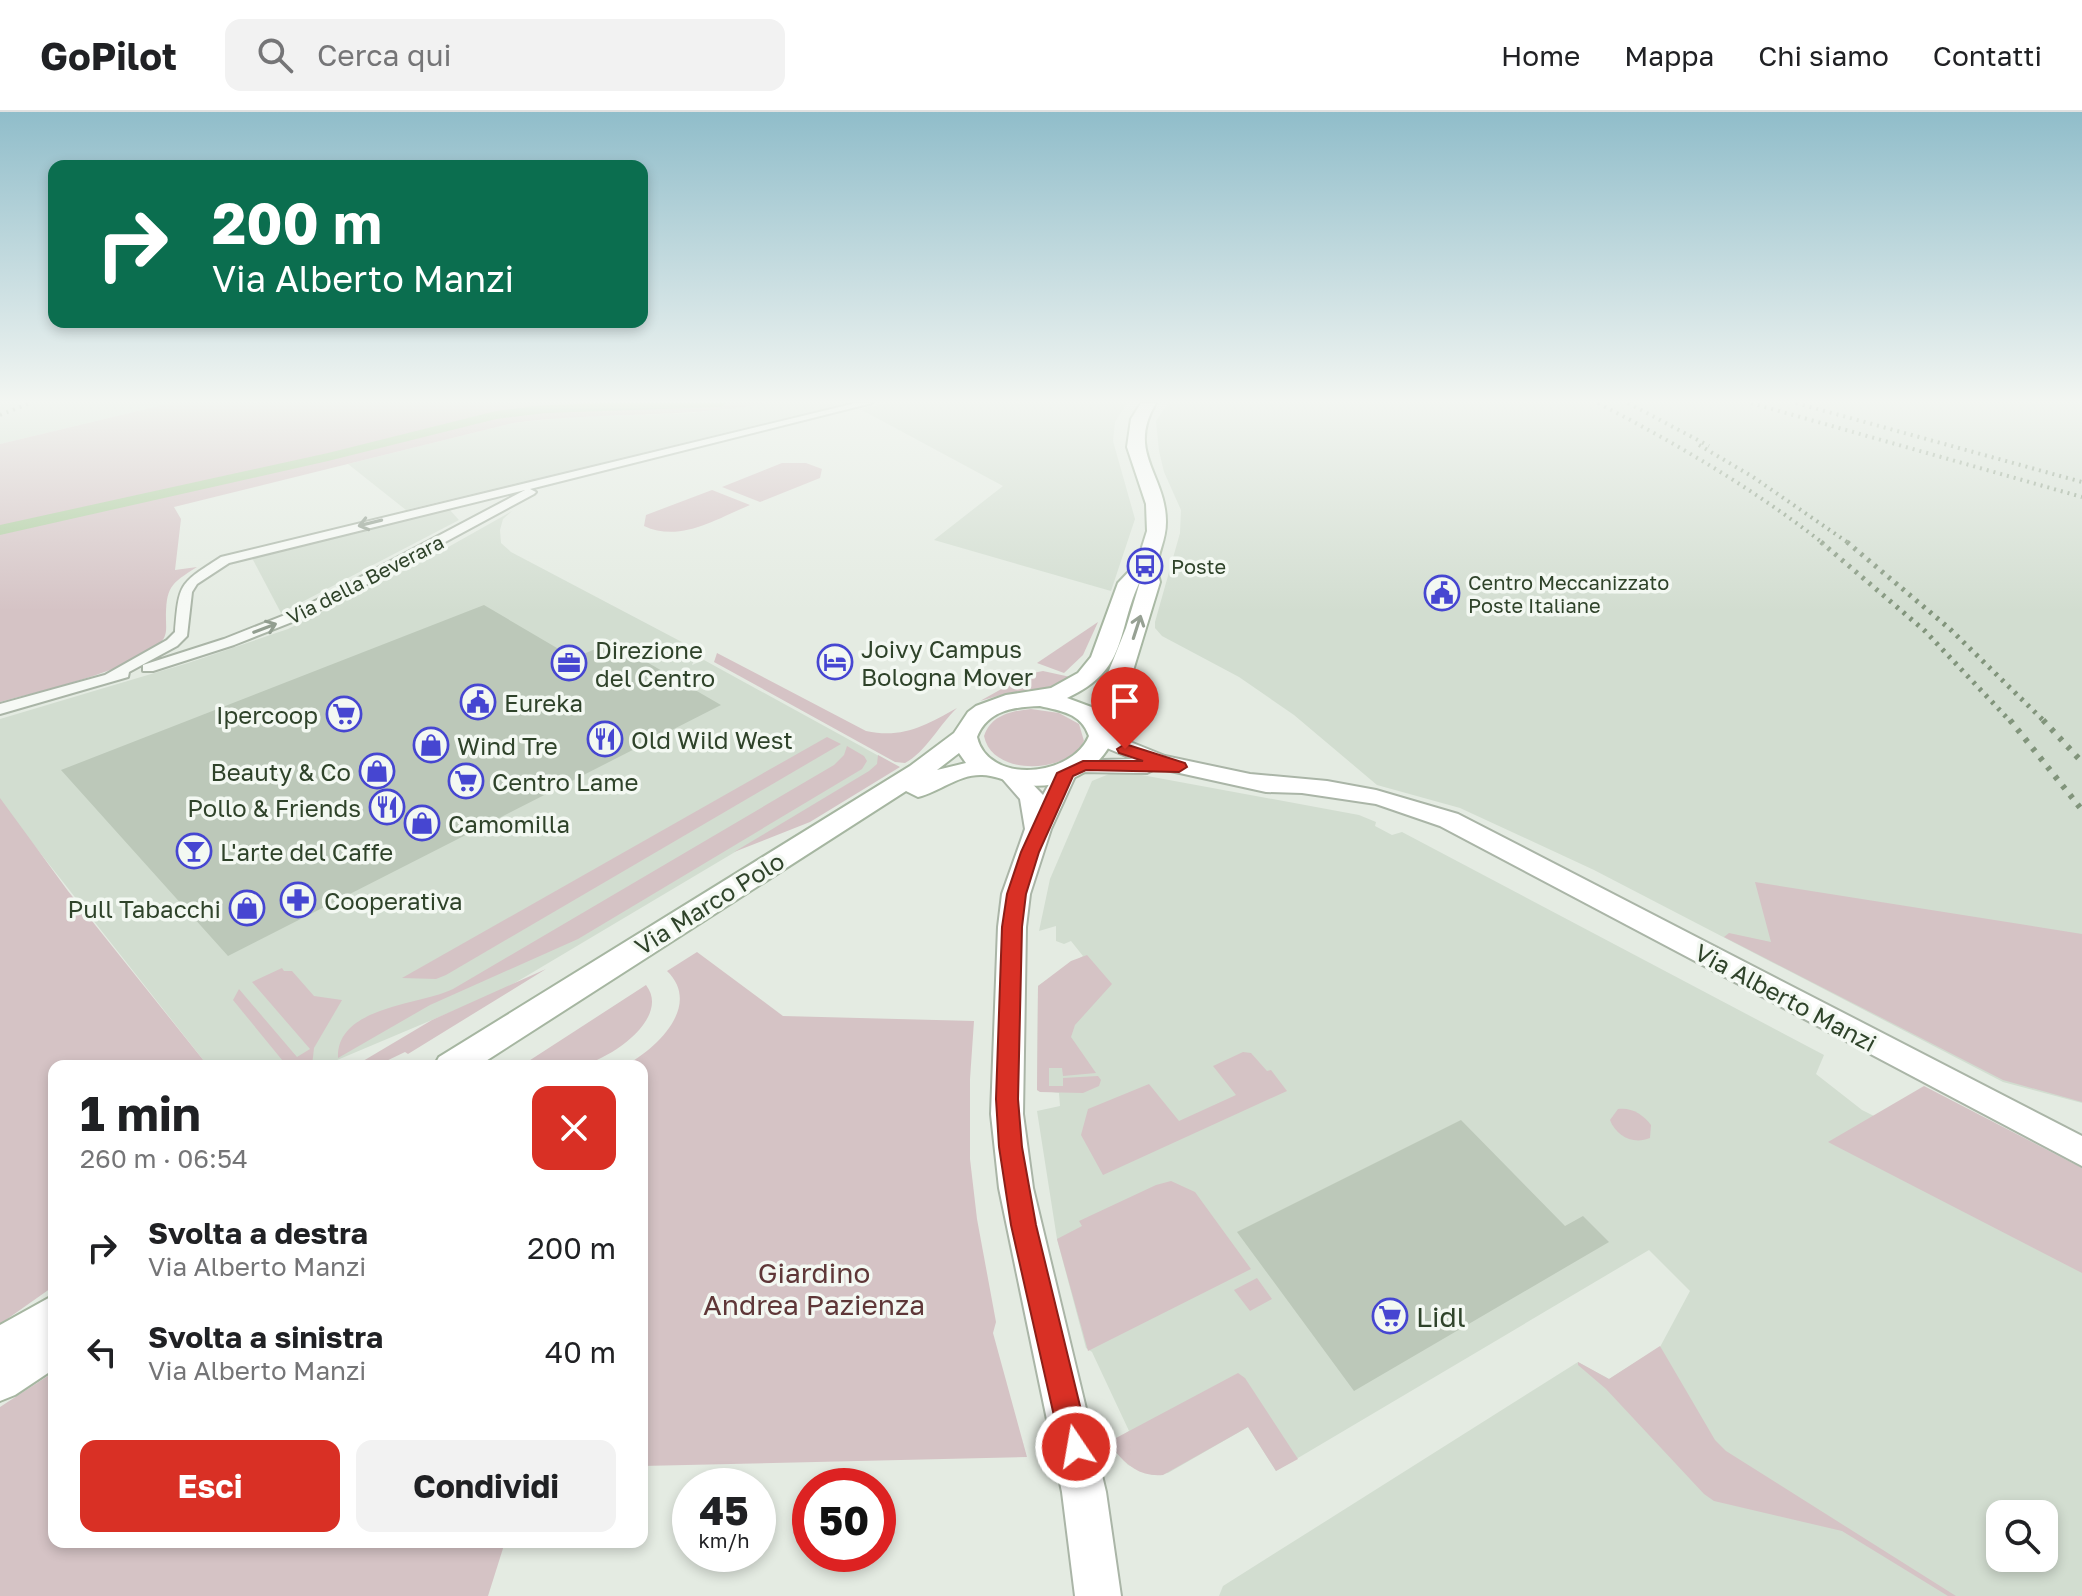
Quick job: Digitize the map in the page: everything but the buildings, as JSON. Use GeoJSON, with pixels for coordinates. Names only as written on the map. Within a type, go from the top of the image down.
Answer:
{"type":"FeatureCollection","features":[{"type":"Feature","properties":{"kind":"main road"},"geometry":{"type":"LineString","coordinates":[[1038,829],[1032,797],[999,771],[972,756],[965,737],[969,725],[978,715],[992,707],[1067,692],[1092,674],[1105,651],[1130,580],[1145,566],[1157,522],[1143,472]]}},
{"type":"Feature","properties":{"kind":"main road"},"geometry":{"type":"LineString","coordinates":[[999,771],[1038,777],[1074,769],[1096,755],[1100,731],[1137,629],[1150,582],[1145,566]]}},
{"type":"Feature","properties":{"kind":"main road"},"geometry":{"type":"LineString","coordinates":[[1040,699],[1072,706],[1087,713],[1100,731]]}},
{"type":"Feature","properties":{"kind":"main road","name":"Via Alberto Manzi"},"geometry":{"type":"LineString","coordinates":[[1100,731],[1134,753],[1179,767],[1400,813],[1490,842],[2082,1152]]}},
{"type":"Feature","properties":{"kind":"main road","name":"Via Marco Polo"},"geometry":{"type":"LineString","coordinates":[[461,1060],[919,771],[965,737]]}},
{"type":"Feature","properties":{"kind":"main road","name":"Via Alberto Manzi"},"geometry":{"type":"LineString","coordinates":[[1074,769],[1179,767]]}},
{"type":"Feature","properties":{"kind":"main road"},"geometry":{"type":"LineString","coordinates":[[1074,769],[1038,829],[1019,885],[1013,919],[1009,1129],[1024,1225],[1077,1451],[1098,1596]]}},
{"type":"Feature","properties":{"kind":"main road","name":"Via Marco Polo"},"geometry":{"type":"LineString","coordinates":[[495,1060],[932,781],[999,771]]}},
{"type":"Feature","properties":{"kind":"main road"},"geometry":{"type":"LineString","coordinates":[[0,1349],[48,1319]]}},
{"type":"Feature","properties":{"kind":"main road"},"geometry":{"type":"LineString","coordinates":[[0,1380],[48,1349]]}},
{"type":"Feature","properties":{"kind":"street","name":"Via della Beverara"},"geometry":{"type":"LineString","coordinates":[[111,676],[163,650],[182,633],[185,592],[192,581],[225,560],[585,472]]}},
{"type":"Feature","properties":{"kind":"street","name":"Via della Beverara"},"geometry":{"type":"LineString","coordinates":[[0,709],[229,642],[305,612],[534,490],[582,473]]}},
{"type":"Feature","properties":{"kind":"street"},"geometry":{"type":"LineString","coordinates":[[478,497],[496,500],[500,503],[499,509]]}},
{"type":"Feature","properties":{"kind":"street","name":"Via della Beverara"},"geometry":{"type":"LineString","coordinates":[[182,633],[200,645],[229,642]]}},
{"type":"Feature","properties":{"kind":"shaded area"},"geometry":{"type":"Polygon","coordinates":[[[358,472],[562,472],[406,510],[358,472]]]}},
{"type":"Feature","properties":{"kind":"shaded area"},"geometry":{"type":"Polygon","coordinates":[[[977,472],[1122,472],[1135,519],[1111,591],[934,540],[1003,486],[977,472]]]}},
{"type":"Feature","properties":{"kind":"shaded area"},"geometry":{"type":"Polygon","coordinates":[[[1164,472],[2082,472],[2082,1103],[2003,1082],[1594,870],[1460,808],[1377,785],[1294,715],[1239,677],[1162,636],[1155,628],[1180,533],[1181,510],[1164,472]]]}},
{"type":"Feature","properties":{"kind":"shaded area"},"geometry":{"type":"Polygon","coordinates":[[[449,509],[459,520],[281,613],[252,558],[449,509]]]}},
{"type":"Feature","properties":{"kind":"shaded area"},"geometry":{"type":"Polygon","coordinates":[[[512,511],[503,519],[500,530],[501,543],[511,552],[697,650],[692,665],[704,660],[888,761],[503,990],[337,1060],[203,1060],[0,802],[0,719],[188,663],[288,629],[427,559],[512,511]]]}},
{"type":"Feature","properties":{"kind":"shaded area"},"geometry":{"type":"Polygon","coordinates":[[[1131,773],[1359,815],[1376,822],[1375,826],[1392,835],[1402,832],[1824,1055],[1816,1074],[1862,1110],[2082,1220],[2082,1596],[1219,1596],[1223,1586],[1578,1362],[1609,1379],[1660,1347],[1690,1291],[1649,1250],[1276,1471],[1248,1427],[1168,1473],[1153,1475],[1128,1465],[1115,1451],[1113,1442],[1129,1431],[1092,1352],[1086,1348],[1057,1239],[1037,1111],[1060,1106],[1059,1093],[1037,1090],[1038,986],[1083,956],[1071,941],[1064,944],[1056,941],[1056,926],[1039,931],[1050,879],[1092,781],[1109,774],[1131,773]]]}},
{"type":"Feature","properties":{"kind":"green space"},"geometry":{"type":"Polygon","coordinates":[[[0,472],[314,472],[174,507],[181,519],[175,570],[197,567],[171,588],[164,638],[153,649],[113,669],[0,702],[0,472]]]}},
{"type":"Feature","properties":{"kind":"green space"},"geometry":{"type":"Polygon","coordinates":[[[759,472],[821,472],[820,478],[760,502],[722,487],[759,472]]]}},
{"type":"Feature","properties":{"kind":"green space"},"geometry":{"type":"Polygon","coordinates":[[[712,490],[750,505],[684,531],[657,531],[644,526],[646,515],[712,490]]]}},
{"type":"Feature","properties":{"kind":"green space"},"geometry":{"type":"Polygon","coordinates":[[[1098,622],[1083,655],[1064,673],[1037,663],[1098,622]]]}},
{"type":"Feature","properties":{"kind":"green space"},"geometry":{"type":"Polygon","coordinates":[[[717,653],[866,731],[903,732],[957,708],[913,758],[905,763],[895,762],[714,662],[717,653]]]}},
{"type":"Feature","properties":{"kind":"green space"},"geometry":{"type":"Polygon","coordinates":[[[1043,671],[1075,678],[1050,689],[1008,693],[980,701],[1028,674],[1043,671]]]}},
{"type":"Feature","properties":{"kind":"green space"},"geometry":{"type":"Polygon","coordinates":[[[1031,709],[1059,713],[1079,724],[1084,741],[1063,760],[1047,765],[1015,764],[1001,759],[990,749],[984,736],[987,729],[1003,715],[1031,709]]]}},
{"type":"Feature","properties":{"kind":"green space"},"geometry":{"type":"Polygon","coordinates":[[[827,737],[841,744],[446,975],[436,979],[402,978],[827,737]]]}},
{"type":"Feature","properties":{"kind":"green space"},"geometry":{"type":"Polygon","coordinates":[[[847,746],[864,756],[867,761],[862,769],[578,939],[430,1005],[338,1058],[341,1041],[351,1028],[365,1018],[453,989],[834,765],[844,755],[847,746]]]}},
{"type":"Feature","properties":{"kind":"green space"},"geometry":{"type":"Polygon","coordinates":[[[878,755],[900,767],[810,822],[734,852],[869,771],[877,764],[878,755]]]}},
{"type":"Feature","properties":{"kind":"green space"},"geometry":{"type":"Polygon","coordinates":[[[0,798],[68,891],[203,1060],[48,1060],[48,1290],[0,1324],[0,798]]]}},
{"type":"Feature","properties":{"kind":"green space"},"geometry":{"type":"Polygon","coordinates":[[[1755,882],[2082,934],[2082,1102],[2003,1080],[1724,937],[1729,933],[1771,942],[1755,882]]]}},
{"type":"Feature","properties":{"kind":"green space","name":"Giardino Andrea Pazienza"},"geometry":{"type":"Polygon","coordinates":[[[697,952],[783,1016],[974,1021],[970,1159],[977,1219],[996,1322],[993,1333],[1027,1457],[648,1466],[648,1060],[634,1060],[661,1038],[677,1012],[680,998],[677,984],[667,971],[697,952]]]}},
{"type":"Feature","properties":{"kind":"green space"},"geometry":{"type":"Polygon","coordinates":[[[1087,955],[1112,984],[1075,1025],[1071,1037],[1096,1073],[1063,1076],[1062,1068],[1049,1068],[1049,1086],[1063,1086],[1063,1078],[1098,1076],[1101,1080],[1099,1086],[1083,1093],[1040,1092],[1037,1090],[1038,986],[1071,961],[1087,955]]]}},
{"type":"Feature","properties":{"kind":"green space"},"geometry":{"type":"Polygon","coordinates":[[[282,968],[292,971],[314,996],[342,1000],[314,1048],[313,1060],[282,1060],[233,1000],[239,989],[297,1057],[310,1049],[252,982],[282,968]]]}},
{"type":"Feature","properties":{"kind":"green space"},"geometry":{"type":"Polygon","coordinates":[[[546,969],[408,1054],[405,1052],[388,1060],[365,1060],[432,1020],[546,969]]]}},
{"type":"Feature","properties":{"kind":"green space"},"geometry":{"type":"Polygon","coordinates":[[[646,985],[652,998],[650,1011],[644,1024],[619,1047],[596,1060],[530,1060],[646,985]]]}},
{"type":"Feature","properties":{"kind":"green space"},"geometry":{"type":"Polygon","coordinates":[[[1243,1052],[1251,1053],[1267,1071],[1271,1070],[1287,1091],[1103,1175],[1081,1135],[1088,1109],[1149,1084],[1179,1121],[1236,1095],[1213,1066],[1243,1052]]]}},
{"type":"Feature","properties":{"kind":"green space"},"geometry":{"type":"Polygon","coordinates":[[[1924,1086],[2082,1168],[2082,1273],[1828,1142],[1924,1086]]]}},
{"type":"Feature","properties":{"kind":"green space"},"geometry":{"type":"Polygon","coordinates":[[[1618,1109],[1632,1110],[1644,1118],[1651,1125],[1650,1138],[1631,1140],[1621,1135],[1610,1120],[1618,1109]]]}},
{"type":"Feature","properties":{"kind":"green space"},"geometry":{"type":"Polygon","coordinates":[[[1171,1181],[1195,1192],[1251,1269],[1088,1351],[1057,1239],[1082,1226],[1079,1221],[1171,1181]]]}},
{"type":"Feature","properties":{"kind":"green space"},"geometry":{"type":"Polygon","coordinates":[[[1257,1278],[1272,1299],[1250,1311],[1234,1290],[1257,1278]]]}},
{"type":"Feature","properties":{"kind":"green space"},"geometry":{"type":"Polygon","coordinates":[[[1660,1346],[1715,1440],[1726,1451],[1956,1596],[1948,1596],[1842,1531],[1714,1501],[1704,1494],[1606,1389],[1578,1365],[1578,1362],[1609,1379],[1660,1346]]]}},
{"type":"Feature","properties":{"kind":"green space"},"geometry":{"type":"Polygon","coordinates":[[[1238,1373],[1245,1378],[1298,1459],[1276,1471],[1248,1427],[1163,1475],[1136,1470],[1115,1451],[1116,1438],[1238,1373]]]}},
{"type":"Feature","properties":{"kind":"green space"},"geometry":{"type":"Polygon","coordinates":[[[48,1376],[48,1548],[503,1548],[488,1596],[0,1596],[0,1407],[48,1376]]]}},
{"type":"Feature","properties":{"kind":"waterway"},"geometry":{"type":"LineString","coordinates":[[0,530],[259,472]]}},
{"type":"Feature","properties":{"kind":"railway"},"geometry":{"type":"LineString","coordinates":[[1720,472],[1824,544]]}},
{"type":"Feature","properties":{"kind":"railway"},"geometry":{"type":"LineString","coordinates":[[1745,472],[1850,544]]}},
{"type":"Feature","properties":{"kind":"railway"},"geometry":{"type":"LineString","coordinates":[[1995,472],[2082,497]]}},
{"type":"Feature","properties":{"kind":"railway"},"geometry":{"type":"LineString","coordinates":[[2047,472],[2082,482]]}},
{"type":"Feature","properties":{"kind":"railway"},"geometry":{"type":"LineString","coordinates":[[1821,542],[1925,631],[2011,722]]}},
{"type":"Feature","properties":{"kind":"railway"},"geometry":{"type":"LineString","coordinates":[[1847,542],[1950,629],[2043,720]]}},
{"type":"Feature","properties":{"kind":"railway"},"geometry":{"type":"LineString","coordinates":[[2010,720],[2082,810]]}},
{"type":"Feature","properties":{"kind":"railway"},"geometry":{"type":"LineString","coordinates":[[2043,720],[2082,762]]}},
{"type":"Feature","properties":{"kind":"place","name":"Poste"},"geometry":{"type":"Point","coordinates":[1145,566]}},
{"type":"Feature","properties":{"kind":"place","name":"Centro Meccanizzato Poste Italiane"},"geometry":{"type":"Point","coordinates":[1442,593]}},
{"type":"Feature","properties":{"kind":"place","name":"Joivy Campus Bologna Mover"},"geometry":{"type":"Point","coordinates":[835,662]}},
{"type":"Feature","properties":{"kind":"place","name":"Direzione del Centro"},"geometry":{"type":"Point","coordinates":[569,663]}},
{"type":"Feature","properties":{"kind":"place","name":"Eureka"},"geometry":{"type":"Point","coordinates":[478,702]}},
{"type":"Feature","properties":{"kind":"place","name":"Ipercoop"},"geometry":{"type":"Point","coordinates":[344,714]}},
{"type":"Feature","properties":{"kind":"place","name":"Old Wild West"},"geometry":{"type":"Point","coordinates":[605,739]}},
{"type":"Feature","properties":{"kind":"place","name":"Wind Tre"},"geometry":{"type":"Point","coordinates":[431,745]}},
{"type":"Feature","properties":{"kind":"place","name":"Beauty & Co"},"geometry":{"type":"Point","coordinates":[377,771]}},
{"type":"Feature","properties":{"kind":"place","name":"Centro Lame"},"geometry":{"type":"Point","coordinates":[466,781]}},
{"type":"Feature","properties":{"kind":"place","name":"Pollo & Friends"},"geometry":{"type":"Point","coordinates":[387,807]}},
{"type":"Feature","properties":{"kind":"place","name":"Camomilla"},"geometry":{"type":"Point","coordinates":[422,823]}},
{"type":"Feature","properties":{"kind":"place","name":"L'arte del Caffe"},"geometry":{"type":"Point","coordinates":[194,851]}},
{"type":"Feature","properties":{"kind":"place","name":"Cooperativa"},"geometry":{"type":"Point","coordinates":[298,900]}},
{"type":"Feature","properties":{"kind":"place","name":"Pull Tabacchi"},"geometry":{"type":"Point","coordinates":[247,908]}},
{"type":"Feature","properties":{"kind":"place","name":"Lidl"},"geometry":{"type":"Point","coordinates":[1390,1316]}},
{"type":"Feature","properties":{"kind":"route"},"geometry":{"type":"LineString","coordinates":[[1076,1447],[1033,1269],[1010,1147],[1007,1099],[1012,927],[1016,894],[1038,829],[1066,773],[1083,766],[1104,764],[1179,767],[1125,749]]}}]}
